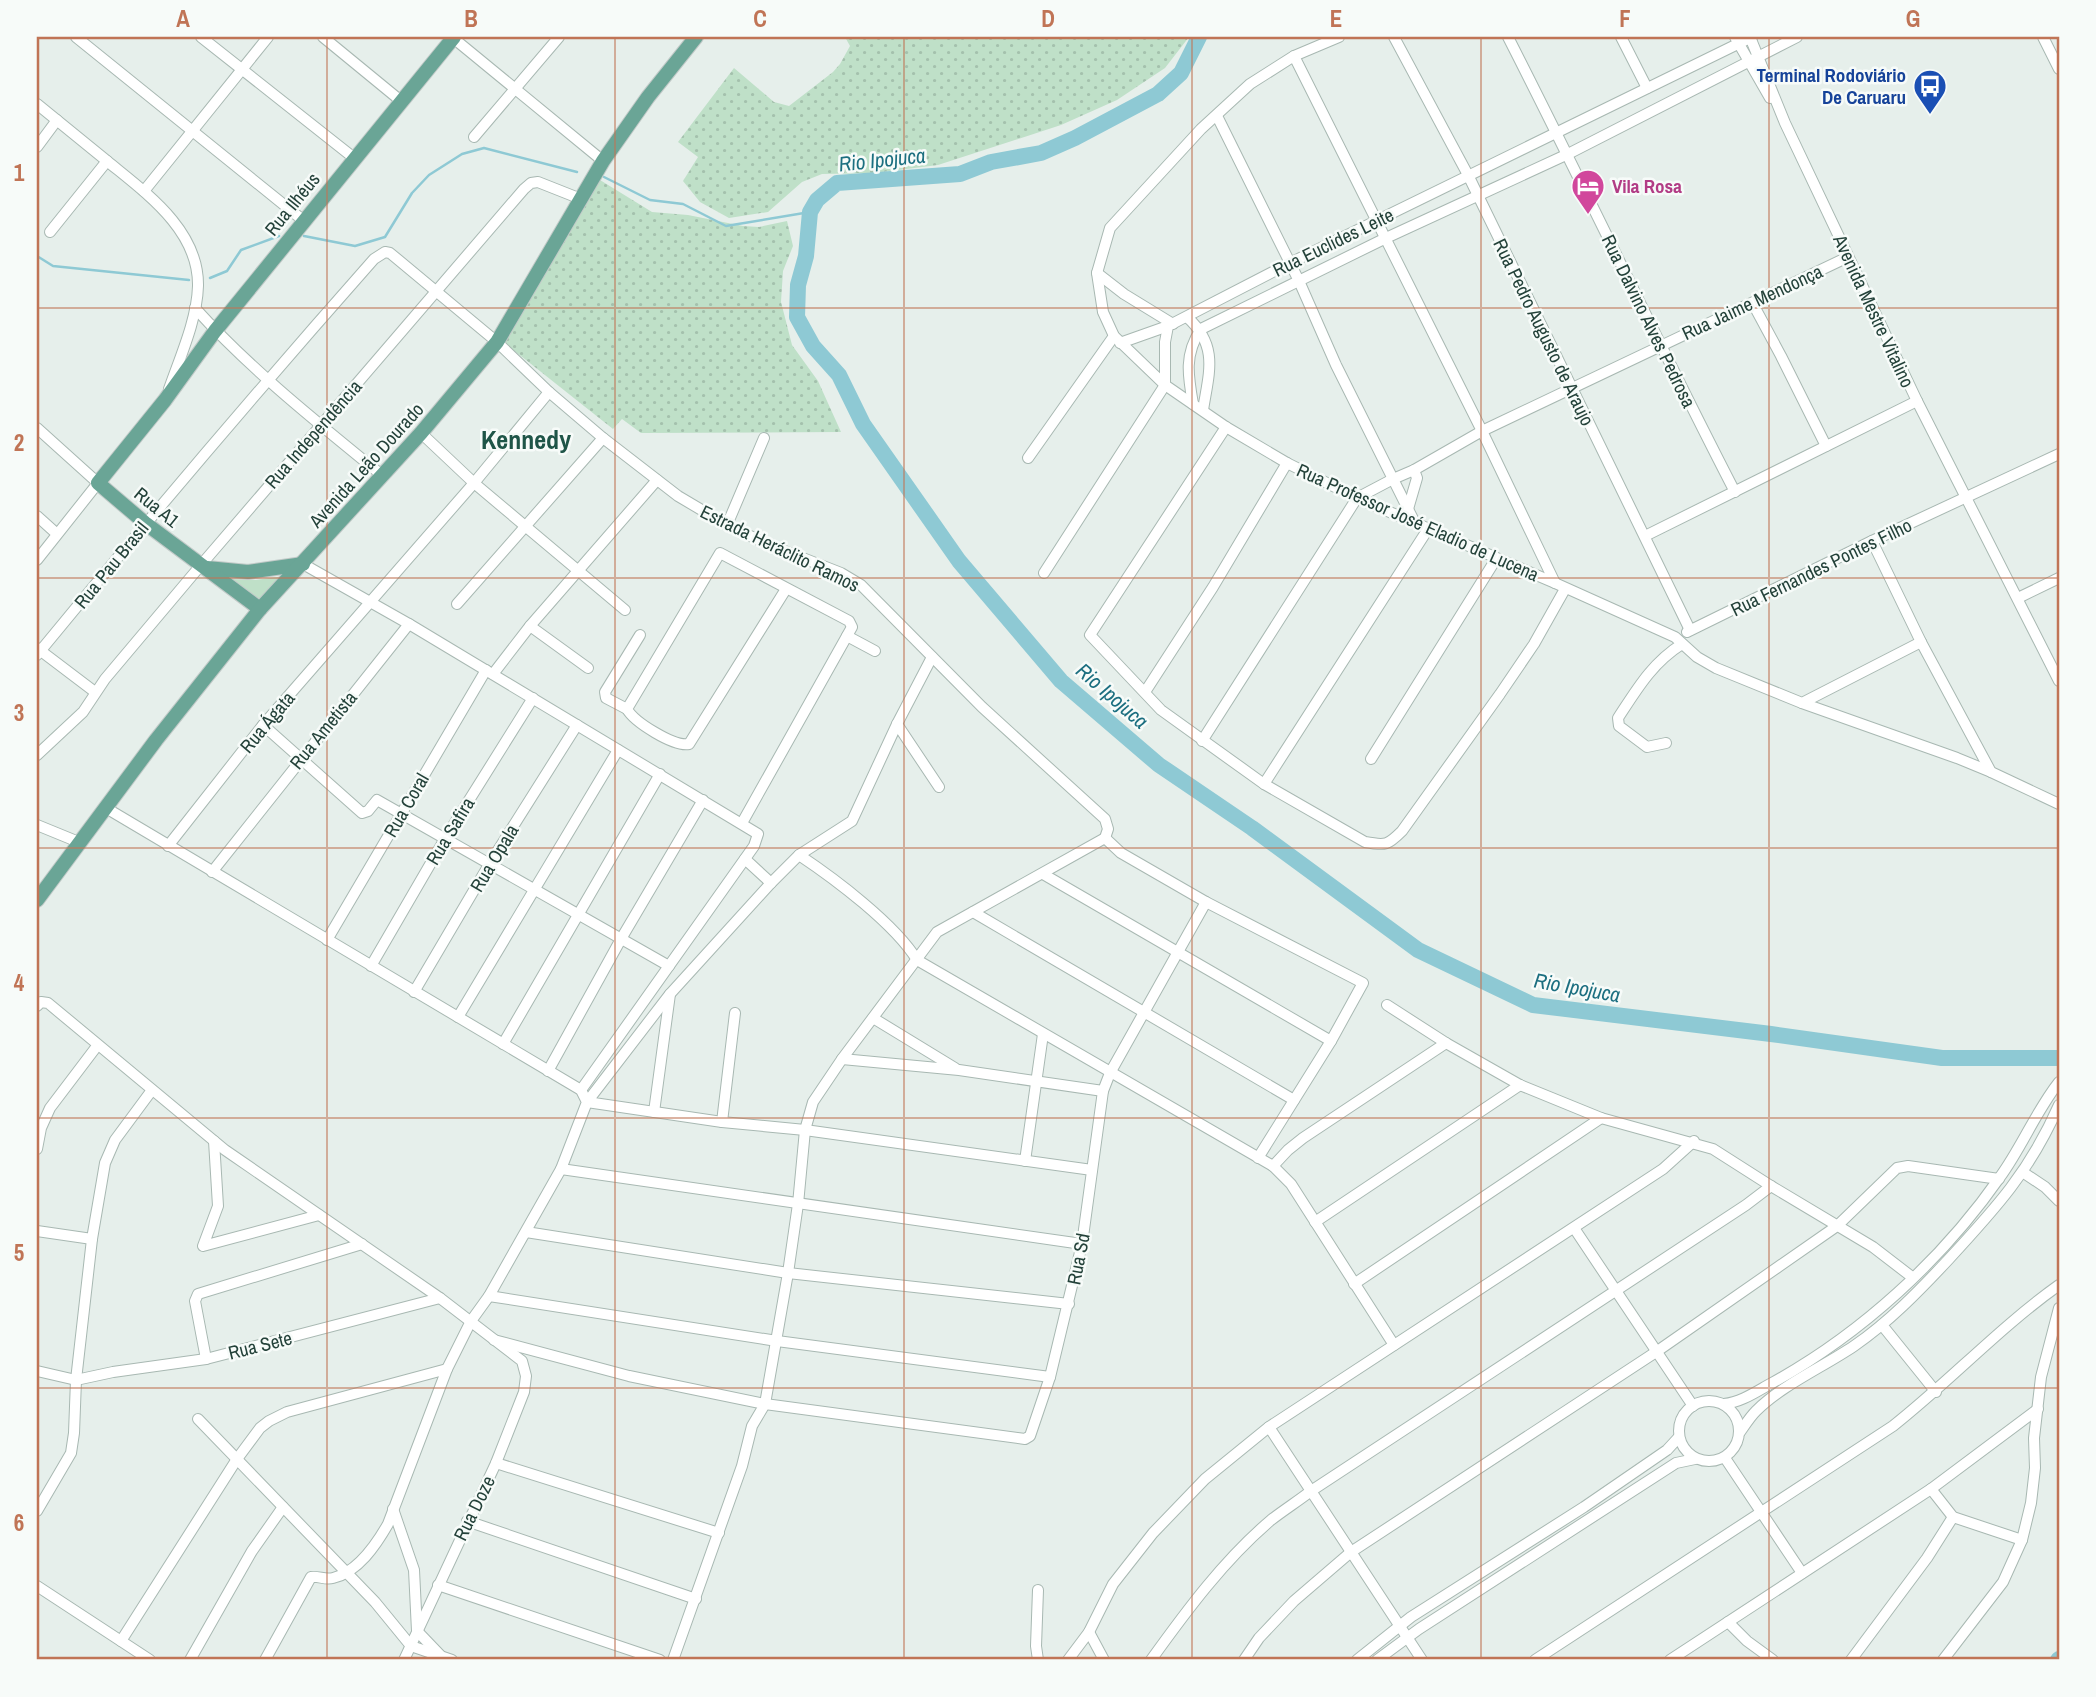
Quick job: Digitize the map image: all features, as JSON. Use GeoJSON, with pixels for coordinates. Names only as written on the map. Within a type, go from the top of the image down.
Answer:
{"type":"FeatureCollection","features":[{"type":"Feature","properties":{"kind":"main road","name":"Rua Ilhéus"},"geometry":{"type":"LineString","coordinates":[[98,483],[165,400],[215,331],[453,37]]}},
{"type":"Feature","properties":{"kind":"main road","name":"Avenida Leão Dourado"},"geometry":{"type":"LineString","coordinates":[[37,900],[203,679],[260,609],[383,476],[497,342],[603,161],[648,97],[696,37]]}},
{"type":"Feature","properties":{"kind":"main road","name":"Rua A1"},"geometry":{"type":"LineString","coordinates":[[98,483],[145,523],[260,609]]}},
{"type":"Feature","properties":{"kind":"main road"},"geometry":{"type":"LineString","coordinates":[[203,566],[248,572],[303,564]]}},
{"type":"Feature","properties":{"kind":"street"},"geometry":{"type":"LineString","coordinates":[[76,37],[304,220]]}},
{"type":"Feature","properties":{"kind":"street"},"geometry":{"type":"LineString","coordinates":[[201,37],[354,158]]}},
{"type":"Feature","properties":{"kind":"street"},"geometry":{"type":"LineString","coordinates":[[144,191],[268,37]]}},
{"type":"Feature","properties":{"kind":"street"},"geometry":{"type":"LineString","coordinates":[[323,37],[401,101]]}},
{"type":"Feature","properties":{"kind":"street"},"geometry":{"type":"LineString","coordinates":[[453,37],[603,161]]}},
{"type":"Feature","properties":{"kind":"street"},"geometry":{"type":"LineString","coordinates":[[474,136],[559,37]]}},
{"type":"Feature","properties":{"kind":"street","name":"Rua Professor José Eladio de Lucena"},"geometry":{"type":"LineString","coordinates":[[1339,37],[1294,56],[1250,84],[1201,129],[1110,228],[1097,273],[1103,312],[1117,339],[1165,385],[1226,427],[1287,463],[1357,498],[1678,640],[1697,657],[1716,668],[1802,704],[1957,758],[2059,804]]}},
{"type":"Feature","properties":{"kind":"street","name":"Rua Pedro Augusto de Araujo"},"geometry":{"type":"LineString","coordinates":[[1394,37],[1478,194],[1690,630]]}},
{"type":"Feature","properties":{"kind":"street","name":"Rua Dalvino Alves Pedrosa"},"geometry":{"type":"LineString","coordinates":[[1508,37],[1568,154],[1659,345],[1735,492]]}},
{"type":"Feature","properties":{"kind":"street"},"geometry":{"type":"LineString","coordinates":[[1621,37],[1647,88]]}},
{"type":"Feature","properties":{"kind":"street","name":"Rua Euclides Leite"},"geometry":{"type":"LineString","coordinates":[[1117,339],[1171,325],[1290,263],[1647,88],[1737,40],[1751,37]]}},
{"type":"Feature","properties":{"kind":"street","name":"Avenida Mestre Vitalino"},"geometry":{"type":"LineString","coordinates":[[1751,37],[1785,123],[1848,257],[1917,401],[2059,681]]}},
{"type":"Feature","properties":{"kind":"street","name":"Rua Euclides Leite"},"geometry":{"type":"LineString","coordinates":[[1200,329],[1478,194],[1568,154],[1797,37]]}},
{"type":"Feature","properties":{"kind":"street"},"geometry":{"type":"LineString","coordinates":[[2043,37],[2059,69]]}},
{"type":"Feature","properties":{"kind":"street","name":"Avenida Mestre Vitalino"},"geometry":{"type":"LineString","coordinates":[[1737,40],[1785,123]]}},
{"type":"Feature","properties":{"kind":"street","name":"Rua Professor José Eladio de Lucena"},"geometry":{"type":"LineString","coordinates":[[1294,56],[1560,586]]}},
{"type":"Feature","properties":{"kind":"street"},"geometry":{"type":"LineString","coordinates":[[37,104],[144,191],[174,223],[190,249],[198,281],[195,308],[165,400]]}},
{"type":"Feature","properties":{"kind":"street"},"geometry":{"type":"LineString","coordinates":[[1217,116],[1415,523]]}},
{"type":"Feature","properties":{"kind":"street"},"geometry":{"type":"LineString","coordinates":[[37,147],[57,120]]}},
{"type":"Feature","properties":{"kind":"street"},"geometry":{"type":"LineString","coordinates":[[50,232],[107,161]]}},
{"type":"Feature","properties":{"kind":"street","name":"Rua Independência"},"geometry":{"type":"LineString","coordinates":[[37,755],[83,712],[95,692],[320,425],[524,189],[531,183],[538,182],[581,199]]}},
{"type":"Feature","properties":{"kind":"street","name":"Estrada Heráclito Ramos"},"geometry":{"type":"LineString","coordinates":[[383,251],[390,253],[497,342],[549,392],[603,438],[701,511],[767,544],[851,578],[861,585],[982,707],[1105,819],[1108,829],[1105,838]]}},
{"type":"Feature","properties":{"kind":"street","name":"Rua Pau Brasil"},"geometry":{"type":"LineString","coordinates":[[38,652],[268,380],[383,251]]}},
{"type":"Feature","properties":{"kind":"street","name":"Rua Jaime Mendonça"},"geometry":{"type":"LineString","coordinates":[[1357,498],[1414,470],[1482,431],[1848,257]]}},
{"type":"Feature","properties":{"kind":"street"},"geometry":{"type":"LineString","coordinates":[[1044,573],[1165,385],[1166,342],[1171,325],[1097,273]]}},
{"type":"Feature","properties":{"kind":"street"},"geometry":{"type":"LineString","coordinates":[[1753,304],[1826,446]]}},
{"type":"Feature","properties":{"kind":"street"},"geometry":{"type":"LineString","coordinates":[[195,308],[215,331],[268,380],[383,476]]}},
{"type":"Feature","properties":{"kind":"street"},"geometry":{"type":"LineString","coordinates":[[1187,317],[1200,329],[1211,361],[1198,407]]}},
{"type":"Feature","properties":{"kind":"street"},"geometry":{"type":"LineString","coordinates":[[1198,407],[1187,359],[1200,329]]}},
{"type":"Feature","properties":{"kind":"street"},"geometry":{"type":"LineString","coordinates":[[1028,458],[1117,339]]}},
{"type":"Feature","properties":{"kind":"street","name":"Rua Ágata"},"geometry":{"type":"LineString","coordinates":[[168,846],[263,725],[474,484],[549,392]]}},
{"type":"Feature","properties":{"kind":"street"},"geometry":{"type":"LineString","coordinates":[[1645,536],[1917,401]]}},
{"type":"Feature","properties":{"kind":"street"},"geometry":{"type":"LineString","coordinates":[[1226,427],[1090,635],[1161,710],[1202,741],[1264,784],[1365,842],[1389,844],[1420,806],[1534,644],[1560,586]]}},
{"type":"Feature","properties":{"kind":"street","name":"Rua A1"},"geometry":{"type":"LineString","coordinates":[[37,428],[98,483]]}},
{"type":"Feature","properties":{"kind":"street"},"geometry":{"type":"LineString","coordinates":[[421,433],[474,484],[625,610]]}},
{"type":"Feature","properties":{"kind":"street"},"geometry":{"type":"LineString","coordinates":[[457,604],[603,438]]}},
{"type":"Feature","properties":{"kind":"street"},"geometry":{"type":"LineString","coordinates":[[727,525],[764,438]]}},
{"type":"Feature","properties":{"kind":"street","name":"Rua Fernandes Pontes Filho"},"geometry":{"type":"LineString","coordinates":[[1666,743],[1647,747],[1619,726],[1618,719],[1647,672],[1690,630],[2059,454]]}},
{"type":"Feature","properties":{"kind":"street"},"geometry":{"type":"LineString","coordinates":[[1144,692],[1213,587],[1287,463]]}},
{"type":"Feature","properties":{"kind":"street"},"geometry":{"type":"LineString","coordinates":[[1408,509],[1417,478],[1414,470]]}},
{"type":"Feature","properties":{"kind":"street","name":"Rua Coral"},"geometry":{"type":"LineString","coordinates":[[327,940],[489,672],[657,480]]}},
{"type":"Feature","properties":{"kind":"street"},"geometry":{"type":"LineString","coordinates":[[37,560],[98,483]]}},
{"type":"Feature","properties":{"kind":"street"},"geometry":{"type":"LineString","coordinates":[[1202,741],[1357,498]]}},
{"type":"Feature","properties":{"kind":"street"},"geometry":{"type":"LineString","coordinates":[[37,516],[57,534]]}},
{"type":"Feature","properties":{"kind":"street"},"geometry":{"type":"LineString","coordinates":[[1264,784],[1428,529]]}},
{"type":"Feature","properties":{"kind":"street"},"geometry":{"type":"LineString","coordinates":[[1872,541],[1921,642],[1991,772]]}},
{"type":"Feature","properties":{"kind":"street"},"geometry":{"type":"LineString","coordinates":[[627,709],[720,553],[849,621],[852,626],[742,823]]}},
{"type":"Feature","properties":{"kind":"street"},"geometry":{"type":"LineString","coordinates":[[1371,759],[1496,559]]}},
{"type":"Feature","properties":{"kind":"street"},"geometry":{"type":"LineString","coordinates":[[303,564],[409,624],[758,834],[754,846],[581,1090]]}},
{"type":"Feature","properties":{"kind":"street"},"geometry":{"type":"LineString","coordinates":[[2018,598],[2059,578]]}},
{"type":"Feature","properties":{"kind":"street"},"geometry":{"type":"LineString","coordinates":[[640,635],[605,692],[606,698],[627,709],[636,722],[680,744],[689,744],[786,589]]}},
{"type":"Feature","properties":{"kind":"street","name":"Rua Ametista"},"geometry":{"type":"LineString","coordinates":[[212,872],[409,624]]}},
{"type":"Feature","properties":{"kind":"street"},"geometry":{"type":"LineString","coordinates":[[530,626],[588,668]]}},
{"type":"Feature","properties":{"kind":"street"},"geometry":{"type":"LineString","coordinates":[[846,636],[875,651]]}},
{"type":"Feature","properties":{"kind":"street"},"geometry":{"type":"LineString","coordinates":[[1802,704],[1921,642]]}},
{"type":"Feature","properties":{"kind":"street"},"geometry":{"type":"LineString","coordinates":[[38,652],[95,692]]}},
{"type":"Feature","properties":{"kind":"street"},"geometry":{"type":"LineString","coordinates":[[265,1660],[312,1577],[326,1579],[345,1573],[376,1543],[393,1509],[447,1369],[471,1321],[489,1296],[561,1169],[587,1102],[670,994],[771,883],[799,855],[852,821],[932,657]]}},
{"type":"Feature","properties":{"kind":"street","name":"Rua Safira"},"geometry":{"type":"LineString","coordinates":[[371,966],[446,837],[533,698]]}},
{"type":"Feature","properties":{"kind":"street"},"geometry":{"type":"LineString","coordinates":[[897,724],[939,787]]}},
{"type":"Feature","properties":{"kind":"street"},"geometry":{"type":"LineString","coordinates":[[263,725],[362,813],[366,813],[377,800],[669,966]]}},
{"type":"Feature","properties":{"kind":"street","name":"Rua Opala"},"geometry":{"type":"LineString","coordinates":[[414,992],[577,725]]}},
{"type":"Feature","properties":{"kind":"street"},"geometry":{"type":"LineString","coordinates":[[458,1017],[618,750]]}},
{"type":"Feature","properties":{"kind":"street"},"geometry":{"type":"LineString","coordinates":[[503,1044],[660,774]]}},
{"type":"Feature","properties":{"kind":"street"},"geometry":{"type":"LineString","coordinates":[[548,1071],[621,939],[703,800]]}},
{"type":"Feature","properties":{"kind":"street"},"geometry":{"type":"LineString","coordinates":[[106,808],[581,1090],[587,1102]]}},
{"type":"Feature","properties":{"kind":"street"},"geometry":{"type":"LineString","coordinates":[[37,825],[81,843]]}},
{"type":"Feature","properties":{"kind":"street"},"geometry":{"type":"LineString","coordinates":[[673,1660],[742,1466],[752,1426],[765,1404],[788,1273],[805,1130],[813,1102],[937,932],[1105,838],[1121,853],[1206,902],[1363,983],[1331,1041],[1258,1158]]}},
{"type":"Feature","properties":{"kind":"street"},"geometry":{"type":"LineString","coordinates":[[799,855],[841,885],[898,936],[917,960],[1273,1166],[1291,1184],[1394,1345]]}},
{"type":"Feature","properties":{"kind":"street"},"geometry":{"type":"LineString","coordinates":[[745,859],[771,883]]}},
{"type":"Feature","properties":{"kind":"street"},"geometry":{"type":"LineString","coordinates":[[1043,874],[1331,1041]]}},
{"type":"Feature","properties":{"kind":"street","name":"Rua Sd"},"geometry":{"type":"LineString","coordinates":[[765,1404],[1026,1439],[1034,1432],[1069,1304],[1082,1244],[1103,1091],[1110,1073],[1206,902]]}},
{"type":"Feature","properties":{"kind":"street"},"geometry":{"type":"LineString","coordinates":[[973,912],[1294,1100]]}},
{"type":"Feature","properties":{"kind":"street"},"geometry":{"type":"LineString","coordinates":[[654,1112],[670,994]]}},
{"type":"Feature","properties":{"kind":"street"},"geometry":{"type":"LineString","coordinates":[[37,1006],[44,1001],[48,1003],[214,1141],[440,1298],[494,1340],[629,1376],[765,1404]]}},
{"type":"Feature","properties":{"kind":"street"},"geometry":{"type":"LineString","coordinates":[[1387,1005],[1446,1043],[1520,1085],[1601,1118],[1694,1141],[1713,1149],[1873,1247],[1912,1277]]}},
{"type":"Feature","properties":{"kind":"street"},"geometry":{"type":"LineString","coordinates":[[722,1122],[735,1013]]}},
{"type":"Feature","properties":{"kind":"street"},"geometry":{"type":"LineString","coordinates":[[873,1018],[958,1070]]}},
{"type":"Feature","properties":{"kind":"street"},"geometry":{"type":"LineString","coordinates":[[1025,1161],[1044,1034]]}},
{"type":"Feature","properties":{"kind":"street"},"geometry":{"type":"LineString","coordinates":[[1273,1166],[1287,1150],[1303,1138],[1446,1043]]}},
{"type":"Feature","properties":{"kind":"street"},"geometry":{"type":"LineString","coordinates":[[37,1149],[40,1128],[50,1108],[97,1046]]}},
{"type":"Feature","properties":{"kind":"street"},"geometry":{"type":"LineString","coordinates":[[842,1059],[958,1070],[1103,1091]]}},
{"type":"Feature","properties":{"kind":"street"},"geometry":{"type":"LineString","coordinates":[[1357,1660],[1399,1626],[1667,1450],[1679,1437],[1683,1416],[1693,1406],[1703,1401],[1724,1404],[1738,1401],[1785,1376],[1846,1335],[1912,1277],[1977,1208],[1999,1179],[2059,1083]]}},
{"type":"Feature","properties":{"kind":"street"},"geometry":{"type":"LineString","coordinates":[[1315,1222],[1520,1085]]}},
{"type":"Feature","properties":{"kind":"street"},"geometry":{"type":"LineString","coordinates":[[37,1511],[63,1471],[71,1453],[76,1380],[92,1239],[109,1152],[152,1090]]}},
{"type":"Feature","properties":{"kind":"street"},"geometry":{"type":"LineString","coordinates":[[587,1102],[1092,1170]]}},
{"type":"Feature","properties":{"kind":"street"},"geometry":{"type":"LineString","coordinates":[[1740,1432],[1756,1410],[1882,1325],[1941,1268],[2024,1173],[2045,1137],[2059,1105]]}},
{"type":"Feature","properties":{"kind":"street"},"geometry":{"type":"LineString","coordinates":[[1354,1284],[1601,1118]]}},
{"type":"Feature","properties":{"kind":"street"},"geometry":{"type":"LineString","coordinates":[[214,1141],[218,1206],[203,1246],[319,1215]]}},
{"type":"Feature","properties":{"kind":"street"},"geometry":{"type":"LineString","coordinates":[[1068,1660],[1089,1632],[1113,1584],[1153,1533],[1205,1479],[1269,1427],[1663,1169],[1694,1141]]}},
{"type":"Feature","properties":{"kind":"street"},"geometry":{"type":"LineString","coordinates":[[1244,1660],[1259,1638],[1294,1601],[1351,1552],[1657,1352],[1837,1226],[1897,1168],[1908,1166],[1999,1179]]}},
{"type":"Feature","properties":{"kind":"street"},"geometry":{"type":"LineString","coordinates":[[561,1169],[1082,1244]]}},
{"type":"Feature","properties":{"kind":"street"},"geometry":{"type":"LineString","coordinates":[[2024,1173],[2045,1187],[2059,1201]]}},
{"type":"Feature","properties":{"kind":"street"},"geometry":{"type":"LineString","coordinates":[[1151,1660],[1194,1601],[1233,1557],[1272,1520],[1311,1491],[1771,1186]]}},
{"type":"Feature","properties":{"kind":"street"},"geometry":{"type":"LineString","coordinates":[[1574,1228],[1693,1406]]}},
{"type":"Feature","properties":{"kind":"street"},"geometry":{"type":"LineString","coordinates":[[37,1231],[92,1239]]}},
{"type":"Feature","properties":{"kind":"street"},"geometry":{"type":"LineString","coordinates":[[526,1232],[788,1273],[1069,1304]]}},
{"type":"Feature","properties":{"kind":"street"},"geometry":{"type":"LineString","coordinates":[[206,1359],[195,1301],[198,1294],[362,1244]]}},
{"type":"Feature","properties":{"kind":"street"},"geometry":{"type":"LineString","coordinates":[[1535,1660],[1893,1426],[1936,1392],[2021,1312],[2059,1285]]}},
{"type":"Feature","properties":{"kind":"street"},"geometry":{"type":"LineString","coordinates":[[489,1296],[777,1341],[1050,1377]]}},
{"type":"Feature","properties":{"kind":"street","name":"Rua Sete"},"geometry":{"type":"LineString","coordinates":[[76,1380],[206,1359],[440,1298]]}},
{"type":"Feature","properties":{"kind":"street"},"geometry":{"type":"LineString","coordinates":[[1943,1660],[2003,1581],[2022,1540],[2031,1503],[2035,1468],[2034,1438],[2043,1367],[2059,1308]]}},
{"type":"Feature","properties":{"kind":"street"},"geometry":{"type":"LineString","coordinates":[[1882,1325],[1936,1392]]}},
{"type":"Feature","properties":{"kind":"street","name":"Rua Doze"},"geometry":{"type":"LineString","coordinates":[[404,1660],[496,1463],[524,1392],[525,1368],[515,1355],[494,1340]]}},
{"type":"Feature","properties":{"kind":"street"},"geometry":{"type":"LineString","coordinates":[[121,1641],[237,1458],[269,1421],[287,1412],[447,1369]]}},
{"type":"Feature","properties":{"kind":"street"},"geometry":{"type":"LineString","coordinates":[[37,1371],[76,1380]]}},
{"type":"Feature","properties":{"kind":"street"},"geometry":{"type":"LineString","coordinates":[[1679,1437],[1685,1450],[1695,1459],[1705,1462],[1725,1458],[1738,1442],[1740,1432],[1738,1419],[1724,1404]]}},
{"type":"Feature","properties":{"kind":"street"},"geometry":{"type":"LineString","coordinates":[[1670,1660],[1931,1489],[2038,1409]]}},
{"type":"Feature","properties":{"kind":"street"},"geometry":{"type":"LineString","coordinates":[[198,1419],[375,1602],[411,1646],[446,1659]]}},
{"type":"Feature","properties":{"kind":"street"},"geometry":{"type":"LineString","coordinates":[[1269,1427],[1423,1660]]}},
{"type":"Feature","properties":{"kind":"street"},"geometry":{"type":"LineString","coordinates":[[1725,1458],[1802,1573]]}},
{"type":"Feature","properties":{"kind":"street"},"geometry":{"type":"LineString","coordinates":[[1377,1660],[1407,1637],[1676,1463],[1695,1459]]}},
{"type":"Feature","properties":{"kind":"street"},"geometry":{"type":"LineString","coordinates":[[496,1463],[719,1533]]}},
{"type":"Feature","properties":{"kind":"street"},"geometry":{"type":"LineString","coordinates":[[1931,1489],[1953,1517],[2022,1540]]}},
{"type":"Feature","properties":{"kind":"street"},"geometry":{"type":"LineString","coordinates":[[190,1660],[252,1551],[283,1507]]}},
{"type":"Feature","properties":{"kind":"street"},"geometry":{"type":"LineString","coordinates":[[393,1509],[414,1570],[417,1631],[446,1659]]}},
{"type":"Feature","properties":{"kind":"street"},"geometry":{"type":"LineString","coordinates":[[1851,1660],[1927,1558],[1953,1517]]}},
{"type":"Feature","properties":{"kind":"street"},"geometry":{"type":"LineString","coordinates":[[467,1521],[696,1599]]}},
{"type":"Feature","properties":{"kind":"street"},"geometry":{"type":"LineString","coordinates":[[438,1585],[660,1660]]}},
{"type":"Feature","properties":{"kind":"street"},"geometry":{"type":"LineString","coordinates":[[37,1586],[150,1660]]}},
{"type":"Feature","properties":{"kind":"street"},"geometry":{"type":"LineString","coordinates":[[1038,1590],[1035,1646],[1038,1660]]}},
{"type":"Feature","properties":{"kind":"street"},"geometry":{"type":"LineString","coordinates":[[1728,1622],[1767,1659]]}},
{"type":"Feature","properties":{"kind":"street"},"geometry":{"type":"LineString","coordinates":[[1089,1632],[1104,1660]]}},
{"type":"Feature","properties":{"kind":"green space"},"geometry":{"type":"Polygon","coordinates":[[[845,37],[1189,37],[1165,68],[1117,100],[1061,125],[938,165],[875,173],[822,174],[802,182],[768,212],[729,218],[700,202],[683,181],[698,157],[678,142],[734,68],[774,102],[789,106],[840,64],[850,46],[845,37]]]}},
{"type":"Feature","properties":{"kind":"green space"},"geometry":{"type":"Polygon","coordinates":[[[600,180],[652,212],[688,215],[743,226],[759,227],[787,221],[793,246],[783,271],[781,302],[792,345],[818,381],[841,432],[641,433],[622,419],[613,429],[502,341],[600,180]]]}},
{"type":"Feature","properties":{"kind":"green space"},"geometry":{"type":"Polygon","coordinates":[[[285,576],[259,601],[232,579],[255,580],[285,576]]]}},
{"type":"Feature","properties":{"kind":"waterway","name":"Rio Ipojuca"},"geometry":{"type":"LineString","coordinates":[[1199,37],[1181,73],[1158,94],[1075,138],[1041,153],[991,162],[960,174],[837,183],[817,200],[810,212],[806,256],[798,285],[797,317],[813,346],[839,375],[863,424],[959,561],[1061,681],[1159,765],[1252,828],[1418,950],[1533,1005],[1942,1058],[2059,1058]]}},
{"type":"Feature","properties":{"kind":"waterway"},"geometry":{"type":"LineString","coordinates":[[304,236],[355,246],[385,237],[412,193],[429,175],[462,154],[484,148],[577,172]]}},
{"type":"Feature","properties":{"kind":"waterway"},"geometry":{"type":"LineString","coordinates":[[604,177],[650,200],[683,204],[726,226],[810,212]]}},
{"type":"Feature","properties":{"kind":"waterway"},"geometry":{"type":"LineString","coordinates":[[210,278],[227,271],[241,250],[279,236]]}},
{"type":"Feature","properties":{"kind":"waterway"},"geometry":{"type":"LineString","coordinates":[[37,256],[53,266],[189,280]]}},
{"type":"Feature","properties":{"kind":"place","name":"Terminal Rodoviário De Caruaru"},"geometry":{"type":"Point","coordinates":[1930,116]}},
{"type":"Feature","properties":{"kind":"place","name":"Vila Rosa"},"geometry":{"type":"Point","coordinates":[1588,216]}},
{"type":"Feature","properties":{"kind":"district","name":"Kennedy"},"geometry":{"type":"Point","coordinates":[526,440]}}]}
